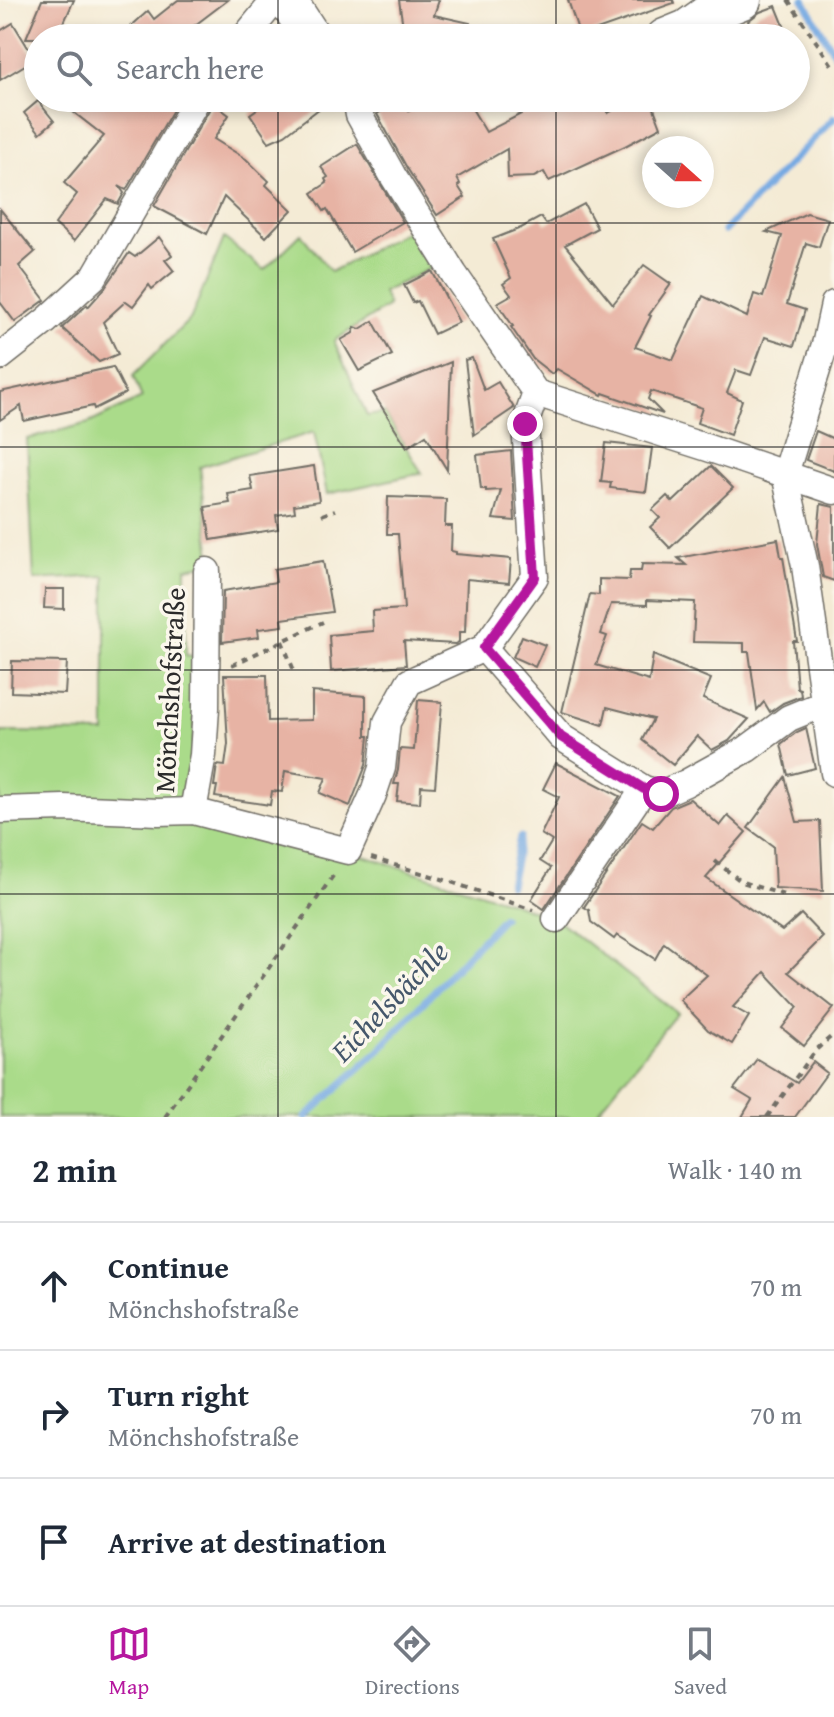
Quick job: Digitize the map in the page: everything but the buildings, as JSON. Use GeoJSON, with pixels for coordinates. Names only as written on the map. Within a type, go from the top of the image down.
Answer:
{"type":"FeatureCollection","features":[{"type":"Feature","properties":{"kind":"street"},"geometry":{"type":"LineString","coordinates":[[255,24],[275,0]]}},
{"type":"Feature","properties":{"kind":"street"},"geometry":{"type":"LineString","coordinates":[[287,0],[303,24]]}},
{"type":"Feature","properties":{"kind":"street"},"geometry":{"type":"LineString","coordinates":[[694,24],[708,14],[742,0]]}},
{"type":"Feature","properties":{"kind":"street"},"geometry":{"type":"LineString","coordinates":[[0,357],[94,277],[190,112]]}},
{"type":"Feature","properties":{"kind":"street"},"geometry":{"type":"LineString","coordinates":[[358,112],[393,176],[454,274],[536,393],[834,491]]}},
{"type":"Feature","properties":{"kind":"street"},"geometry":{"type":"LineString","coordinates":[[834,304],[826,341],[785,474],[805,566],[834,773]]}},
{"type":"Feature","properties":{"kind":"street"},"geometry":{"type":"LineString","coordinates":[[348,851],[382,768],[387,722],[409,682],[484,648],[535,577],[525,424],[536,393]]}},
{"type":"Feature","properties":{"kind":"street","name":"Mönchshofstraße"},"geometry":{"type":"LineString","coordinates":[[193,811],[203,755],[207,571]]}},
{"type":"Feature","properties":{"kind":"street"},"geometry":{"type":"LineString","coordinates":[[484,648],[561,737],[644,789],[661,794],[747,749],[789,718],[823,704]]}},
{"type":"Feature","properties":{"kind":"street"},"geometry":{"type":"LineString","coordinates":[[556,919],[644,789]]}},
{"type":"Feature","properties":{"kind":"street","name":"Mönchshofstraße"},"geometry":{"type":"LineString","coordinates":[[0,810],[193,811],[348,851]]}},
{"type":"Feature","properties":{"kind":"path"},"geometry":{"type":"LineString","coordinates":[[788,0],[804,24]]}},
{"type":"Feature","properties":{"kind":"path"},"geometry":{"type":"LineString","coordinates":[[810,33],[834,68]]}},
{"type":"Feature","properties":{"kind":"path"},"geometry":{"type":"LineString","coordinates":[[322,515],[335,510]]}},
{"type":"Feature","properties":{"kind":"path"},"geometry":{"type":"LineString","coordinates":[[206,669],[228,667],[323,622]]}},
{"type":"Feature","properties":{"kind":"path"},"geometry":{"type":"LineString","coordinates":[[282,641],[295,673]]}},
{"type":"Feature","properties":{"kind":"path"},"geometry":{"type":"LineString","coordinates":[[165,1117],[328,885],[348,851],[497,897],[556,919]]}},
{"type":"Feature","properties":{"kind":"path"},"geometry":{"type":"LineString","coordinates":[[715,861],[742,882],[784,895]]}},
{"type":"Feature","properties":{"kind":"path"},"geometry":{"type":"LineString","coordinates":[[767,1117],[816,1050],[834,1034]]}},
{"type":"Feature","properties":{"kind":"green space"},"geometry":{"type":"Polygon","coordinates":[[[415,226],[437,265],[383,292],[388,306],[334,341],[367,416],[385,413],[422,473],[327,494],[314,432],[200,467],[212,564],[186,568],[186,655],[201,657],[187,811],[348,851],[556,919],[677,1013],[593,1117],[0,1117],[0,732],[105,733],[105,576],[34,580],[27,439],[89,423],[142,398],[133,376],[191,318],[224,238],[264,270],[301,234],[331,272],[415,226]]]}},
{"type":"Feature","properties":{"kind":"waterway"},"geometry":{"type":"LineString","coordinates":[[804,0],[834,53]]}},
{"type":"Feature","properties":{"kind":"waterway","name":"Eichelsbächle"},"geometry":{"type":"LineString","coordinates":[[724,231],[834,118]]}},
{"type":"Feature","properties":{"kind":"waterway","name":"Eichelsbächle"},"geometry":{"type":"LineString","coordinates":[[510,885],[520,837]]}},
{"type":"Feature","properties":{"kind":"waterway","name":"Eichelsbächle"},"geometry":{"type":"LineString","coordinates":[[306,1117],[379,1050],[503,917]]}},
{"type":"Feature","properties":{"kind":"route"},"geometry":{"type":"LineString","coordinates":[[525,424],[535,577],[484,648],[561,737],[644,789],[661,794]]}}]}
